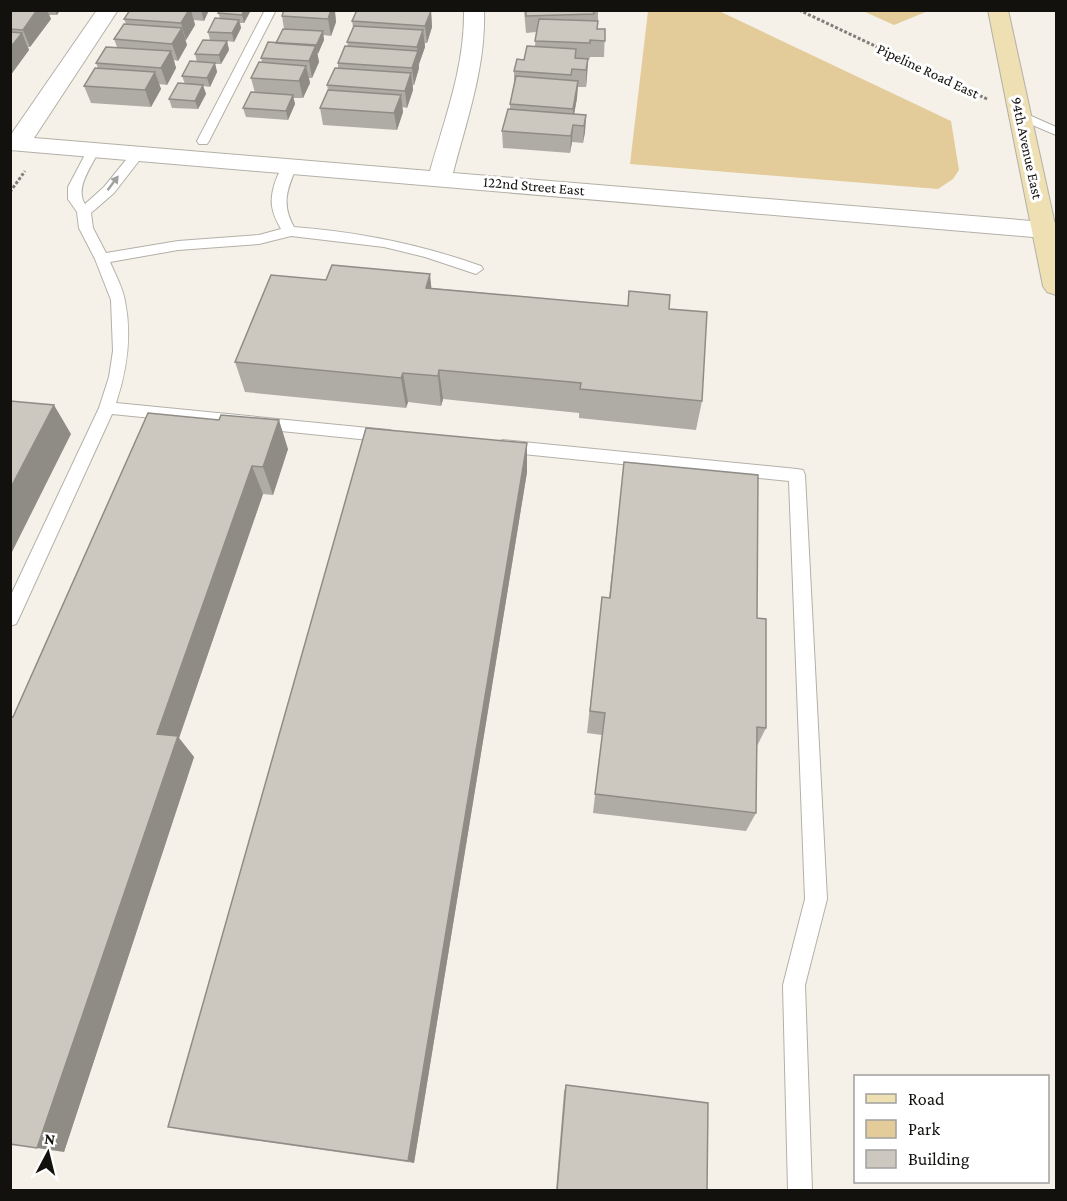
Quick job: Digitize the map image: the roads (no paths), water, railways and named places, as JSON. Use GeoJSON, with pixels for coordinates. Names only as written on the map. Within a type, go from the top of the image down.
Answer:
{"type":"FeatureCollection","features":[{"type":"Feature","properties":{"kind":"main road","name":"94th Avenue East"},"geometry":{"type":"LineString","coordinates":[[998,10],[1020,115],[1050,230],[1056,286]]}},
{"type":"Feature","properties":{"kind":"street"},"geometry":{"type":"LineString","coordinates":[[15,143],[108,10]]}},
{"type":"Feature","properties":{"kind":"street"},"geometry":{"type":"LineString","coordinates":[[440,178],[476,30],[474,10]]}},
{"type":"Feature","properties":{"kind":"street","name":"122nd Street East"},"geometry":{"type":"LineString","coordinates":[[15,143],[1050,230]]}},
{"type":"Feature","properties":{"kind":"lane"},"geometry":{"type":"LineString","coordinates":[[203,141],[271,10]]}},
{"type":"Feature","properties":{"kind":"lane"},"geometry":{"type":"LineString","coordinates":[[1020,115],[1056,131]]}},
{"type":"Feature","properties":{"kind":"lane"},"geometry":{"type":"LineString","coordinates":[[10,618],[107,408],[117,377],[121,351],[118,300],[86,228],[84,212],[75,199],[75,187],[94,149]]}},
{"type":"Feature","properties":{"kind":"lane"},"geometry":{"type":"LineString","coordinates":[[84,212],[109,190],[140,153]]}},
{"type":"Feature","properties":{"kind":"lane"},"geometry":{"type":"LineString","coordinates":[[289,231],[278,213],[277,201],[290,166]]}},
{"type":"Feature","properties":{"kind":"lane"},"geometry":{"type":"LineString","coordinates":[[102,260],[133,252],[201,243],[277,237],[289,231],[325,233],[403,244],[476,268]]}},
{"type":"Feature","properties":{"kind":"lane"},"geometry":{"type":"LineString","coordinates":[[107,408],[405,437]]}},
{"type":"Feature","properties":{"kind":"lane"},"geometry":{"type":"LineString","coordinates":[[488,445],[797,475],[816,899],[794,985],[800,1191]]}}]}
